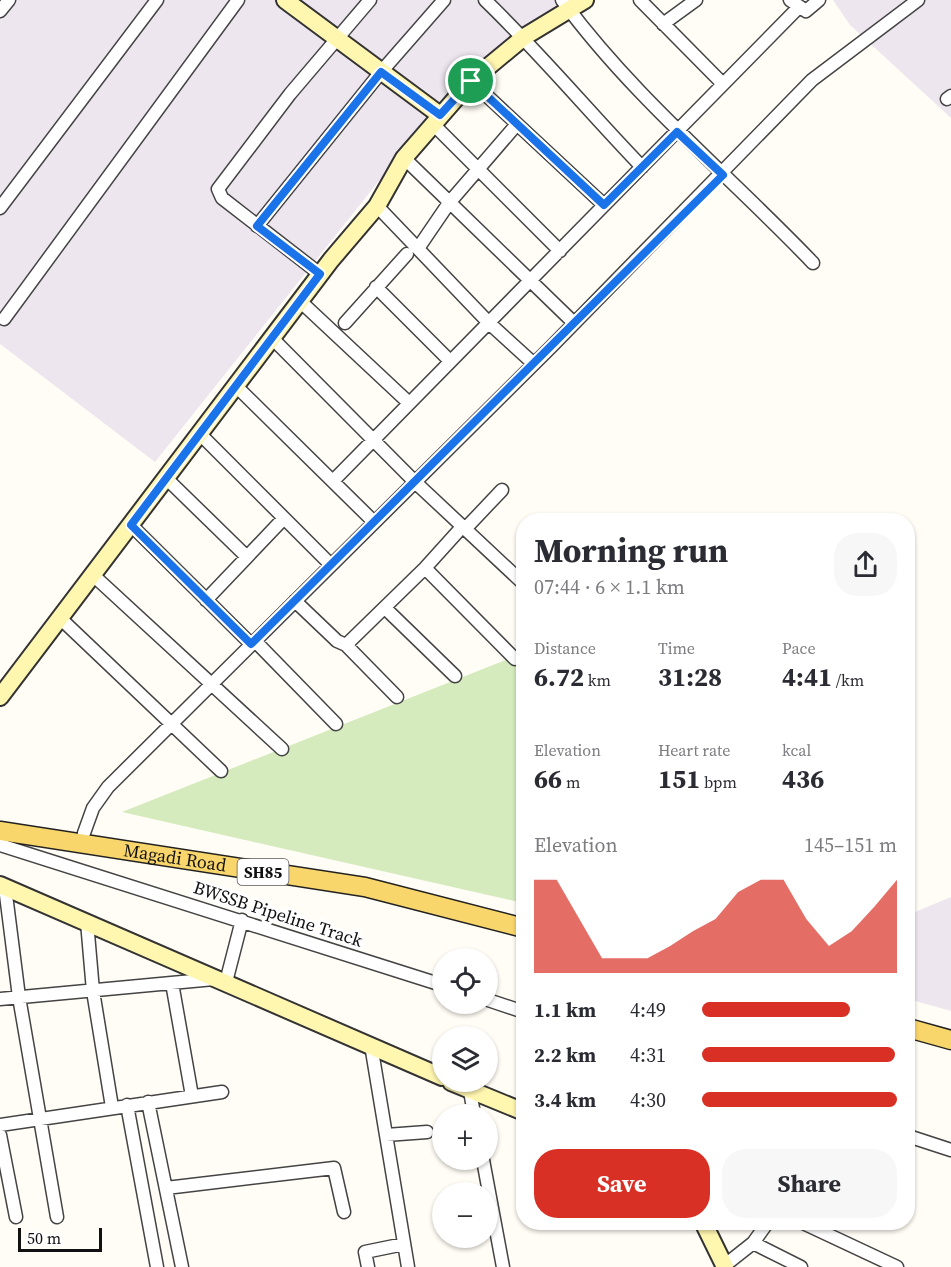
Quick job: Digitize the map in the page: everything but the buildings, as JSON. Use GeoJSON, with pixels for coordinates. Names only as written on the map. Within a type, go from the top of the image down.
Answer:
{"type":"FeatureCollection","features":[{"type":"Feature","properties":{"kind":"main road","name":"Magadi Road"},"geometry":{"type":"LineString","coordinates":[[0,820],[369,876],[516,914]]}},
{"type":"Feature","properties":{"kind":"main road","name":"Magadi Road"},"geometry":{"type":"LineString","coordinates":[[0,831],[365,887],[516,926]]}},
{"type":"Feature","properties":{"kind":"main road"},"geometry":{"type":"LineString","coordinates":[[915,1018],[951,1028]]}},
{"type":"Feature","properties":{"kind":"main road"},"geometry":{"type":"LineString","coordinates":[[915,1030],[951,1040]]}},
{"type":"Feature","properties":{"kind":"street"},"geometry":{"type":"LineString","coordinates":[[0,11],[9,0]]}},
{"type":"Feature","properties":{"kind":"street"},"geometry":{"type":"LineString","coordinates":[[0,208],[157,0]]}},
{"type":"Feature","properties":{"kind":"street"},"geometry":{"type":"LineString","coordinates":[[4,319],[238,0]]}},
{"type":"Feature","properties":{"kind":"street"},"geometry":{"type":"LineString","coordinates":[[320,274],[222,198],[218,189],[290,94],[370,0]]}},
{"type":"Feature","properties":{"kind":"street"},"geometry":{"type":"LineString","coordinates":[[257,226],[381,72],[444,0]]}},
{"type":"Feature","properties":{"kind":"street"},"geometry":{"type":"LineString","coordinates":[[485,0],[524,37],[555,75],[642,167]]}},
{"type":"Feature","properties":{"kind":"street"},"geometry":{"type":"LineString","coordinates":[[0,697],[320,274],[377,206],[404,158],[436,119],[471,81],[524,37],[566,5],[585,0]]}},
{"type":"Feature","properties":{"kind":"street"},"geometry":{"type":"LineString","coordinates":[[640,0],[723,84]]}},
{"type":"Feature","properties":{"kind":"street"},"geometry":{"type":"LineString","coordinates":[[663,24],[696,0]]}},
{"type":"Feature","properties":{"kind":"street"},"geometry":{"type":"LineString","coordinates":[[333,481],[677,132],[794,4],[806,11],[819,0]]}},
{"type":"Feature","properties":{"kind":"street"},"geometry":{"type":"LineString","coordinates":[[84,833],[93,808],[108,787],[723,175],[812,80],[918,0]]}},
{"type":"Feature","properties":{"kind":"street"},"geometry":{"type":"LineString","coordinates":[[293,2],[436,119],[479,171],[560,251]]}},
{"type":"Feature","properties":{"kind":"street"},"geometry":{"type":"LineString","coordinates":[[566,5],[610,59],[677,132],[813,263]]}},
{"type":"Feature","properties":{"kind":"street"},"geometry":{"type":"LineString","coordinates":[[471,81],[604,205]]}},
{"type":"Feature","properties":{"kind":"street"},"geometry":{"type":"LineString","coordinates":[[419,247],[449,203],[479,171],[517,124]]}},
{"type":"Feature","properties":{"kind":"street"},"geometry":{"type":"LineString","coordinates":[[404,158],[574,323]]}},
{"type":"Feature","properties":{"kind":"street"},"geometry":{"type":"LineString","coordinates":[[377,206],[419,247],[489,323],[534,364]]}},
{"type":"Feature","properties":{"kind":"street"},"geometry":{"type":"LineString","coordinates":[[345,323],[407,254]]}},
{"type":"Feature","properties":{"kind":"street"},"geometry":{"type":"LineString","coordinates":[[376,288],[450,362]]}},
{"type":"Feature","properties":{"kind":"street"},"geometry":{"type":"LineString","coordinates":[[300,301],[409,403]]}},
{"type":"Feature","properties":{"kind":"street"},"geometry":{"type":"LineString","coordinates":[[272,338],[415,482],[516,577]]}},
{"type":"Feature","properties":{"kind":"street"},"geometry":{"type":"LineString","coordinates":[[236,386],[374,522]]}},
{"type":"Feature","properties":{"kind":"street"},"geometry":{"type":"LineString","coordinates":[[200,434],[331,565]]}},
{"type":"Feature","properties":{"kind":"street"},"geometry":{"type":"LineString","coordinates":[[166,478],[247,557]]}},
{"type":"Feature","properties":{"kind":"street"},"geometry":{"type":"LineString","coordinates":[[346,645],[502,490]]}},
{"type":"Feature","properties":{"kind":"street"},"geometry":{"type":"LineString","coordinates":[[206,600],[284,518]]}},
{"type":"Feature","properties":{"kind":"street"},"geometry":{"type":"LineString","coordinates":[[131,525],[336,724]]}},
{"type":"Feature","properties":{"kind":"street"},"geometry":{"type":"LineString","coordinates":[[425,568],[515,659]]}},
{"type":"Feature","properties":{"kind":"street"},"geometry":{"type":"LineString","coordinates":[[93,575],[282,749]]}},
{"type":"Feature","properties":{"kind":"street"},"geometry":{"type":"LineString","coordinates":[[295,601],[337,641],[346,645],[397,697]]}},
{"type":"Feature","properties":{"kind":"street"},"geometry":{"type":"LineString","coordinates":[[385,608],[455,676]]}},
{"type":"Feature","properties":{"kind":"street"},"geometry":{"type":"LineString","coordinates":[[60,618],[221,771]]}},
{"type":"Feature","properties":{"kind":"street","name":"BWSSB Pipeline Track"},"geometry":{"type":"LineString","coordinates":[[0,845],[242,920],[432,983]]}},
{"type":"Feature","properties":{"kind":"street"},"geometry":{"type":"LineString","coordinates":[[2,886],[432,1072]]}},
{"type":"Feature","properties":{"kind":"street"},"geometry":{"type":"LineString","coordinates":[[2,886],[57,1216]]}},
{"type":"Feature","properties":{"kind":"street"},"geometry":{"type":"LineString","coordinates":[[222,980],[242,920]]}},
{"type":"Feature","properties":{"kind":"street"},"geometry":{"type":"LineString","coordinates":[[87,922],[93,991],[112,1107]]}},
{"type":"Feature","properties":{"kind":"street"},"geometry":{"type":"LineString","coordinates":[[0,999],[222,980]]}},
{"type":"Feature","properties":{"kind":"street"},"geometry":{"type":"LineString","coordinates":[[172,983],[192,1096]]}},
{"type":"Feature","properties":{"kind":"street"},"geometry":{"type":"LineString","coordinates":[[498,1003],[516,1009]]}},
{"type":"Feature","properties":{"kind":"street"},"geometry":{"type":"LineString","coordinates":[[371,1045],[408,1267]]}},
{"type":"Feature","properties":{"kind":"street"},"geometry":{"type":"LineString","coordinates":[[0,1125],[222,1092]]}},
{"type":"Feature","properties":{"kind":"street"},"geometry":{"type":"LineString","coordinates":[[473,1092],[516,1109]]}},
{"type":"Feature","properties":{"kind":"street"},"geometry":{"type":"LineString","coordinates":[[148,1102],[182,1267]]}},
{"type":"Feature","properties":{"kind":"street"},"geometry":{"type":"LineString","coordinates":[[127,1105],[157,1267]]}},
{"type":"Feature","properties":{"kind":"street"},"geometry":{"type":"LineString","coordinates":[[386,1135],[427,1132]]}},
{"type":"Feature","properties":{"kind":"street"},"geometry":{"type":"LineString","coordinates":[[0,1135],[16,1217]]}},
{"type":"Feature","properties":{"kind":"street"},"geometry":{"type":"LineString","coordinates":[[915,1138],[951,1150]]}},
{"type":"Feature","properties":{"kind":"street"},"geometry":{"type":"LineString","coordinates":[[166,1188],[334,1168],[344,1212]]}},
{"type":"Feature","properties":{"kind":"street"},"geometry":{"type":"LineString","coordinates":[[485,1170],[503,1267]]}},
{"type":"Feature","properties":{"kind":"street"},"geometry":{"type":"LineString","coordinates":[[710,1230],[724,1267],[753,1243],[762,1230]]}},
{"type":"Feature","properties":{"kind":"street"},"geometry":{"type":"LineString","coordinates":[[818,1230],[897,1267]]}},
{"type":"Feature","properties":{"kind":"street"},"geometry":{"type":"LineString","coordinates":[[753,1243],[801,1267]]}},
{"type":"Feature","properties":{"kind":"street"},"geometry":{"type":"LineString","coordinates":[[368,1267],[364,1252],[404,1244]]}},
{"type":"Feature","properties":{"kind":"shaded area"},"geometry":{"type":"Polygon","coordinates":[[[0,0],[576,0],[461,78],[155,462],[0,344],[0,0]]]}},
{"type":"Feature","properties":{"kind":"shaded area"},"geometry":{"type":"Polygon","coordinates":[[[833,0],[951,0],[951,118],[850,25],[833,0]]]}},
{"type":"Feature","properties":{"kind":"shaded area"},"geometry":{"type":"Polygon","coordinates":[[[951,897],[951,1011],[915,1001],[915,912],[951,897]]]}},
{"type":"Feature","properties":{"kind":"green space"},"geometry":{"type":"Polygon","coordinates":[[[516,656],[516,901],[122,812],[516,656]]]}},
{"type":"Feature","properties":{"kind":"route"},"geometry":{"type":"LineString","coordinates":[[381,72],[440,115],[471,81],[604,205],[677,132],[723,175],[251,644],[131,525],[320,274],[257,226],[381,72]]}}]}
